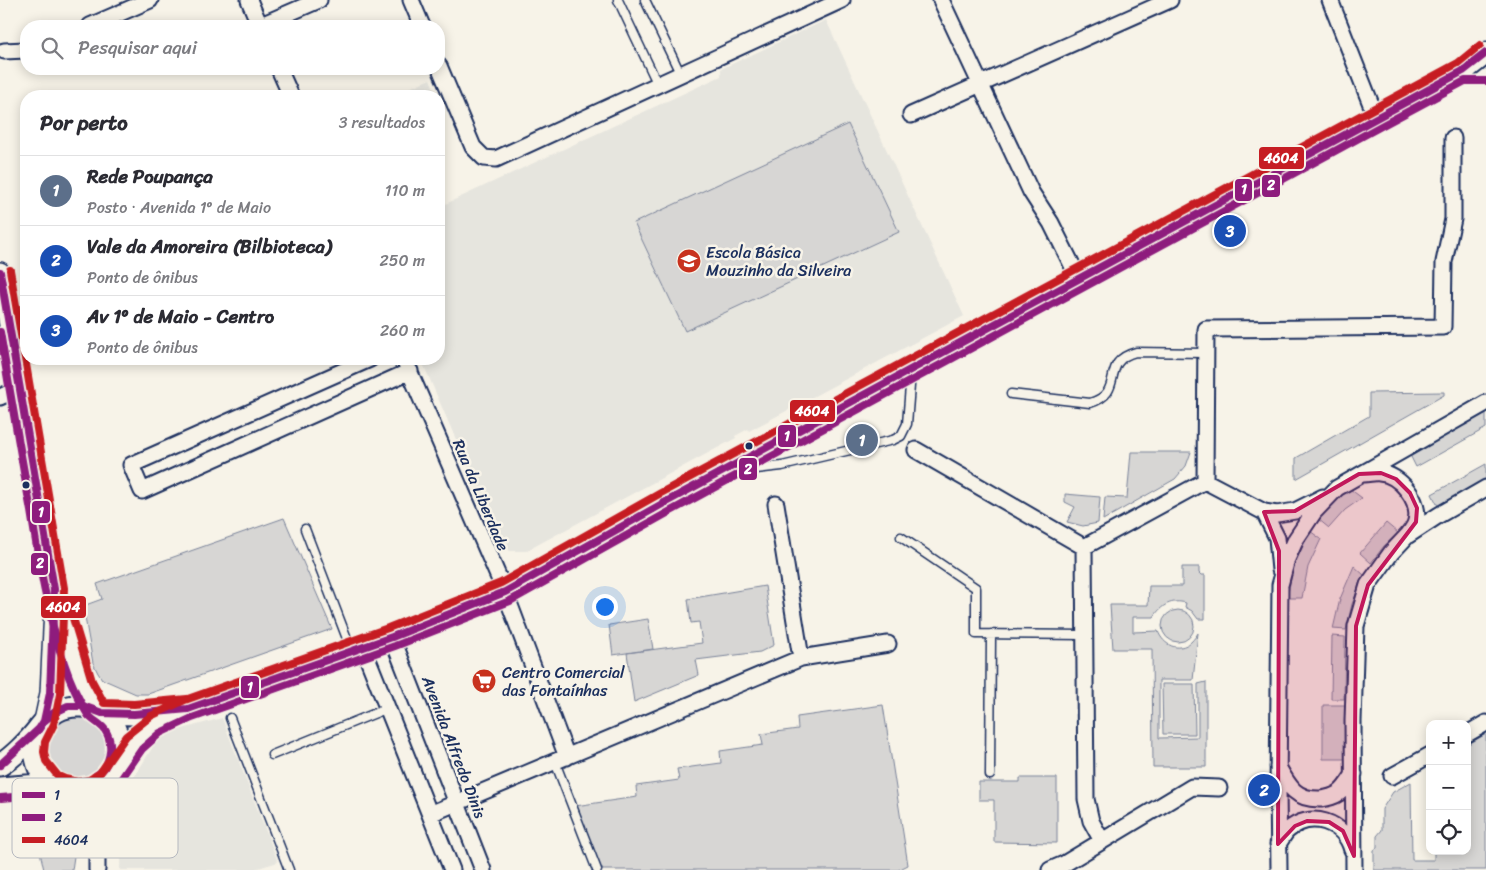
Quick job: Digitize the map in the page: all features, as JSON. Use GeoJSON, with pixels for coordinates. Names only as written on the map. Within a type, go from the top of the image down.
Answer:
{"type":"FeatureCollection","features":[{"type":"Feature","properties":{"kind":"main road"},"geometry":{"type":"LineString","coordinates":[[107,778],[112,774],[134,742],[155,725],[188,709],[392,637],[505,592],[717,474],[1376,116],[1463,71],[1486,53]]}},
{"type":"Feature","properties":{"kind":"main road"},"geometry":{"type":"LineString","coordinates":[[1463,71],[1486,71]]}},
{"type":"Feature","properties":{"kind":"main road"},"geometry":{"type":"LineString","coordinates":[[0,765],[55,712],[68,706],[83,706],[99,711],[134,714],[188,709]]}},
{"type":"Feature","properties":{"kind":"main road"},"geometry":{"type":"LineString","coordinates":[[99,711],[113,723],[119,737],[121,752],[112,774]]}},
{"type":"Feature","properties":{"kind":"main road"},"geometry":{"type":"LineString","coordinates":[[41,725],[35,740],[34,753],[37,765],[47,778]]}},
{"type":"Feature","properties":{"kind":"street"},"geometry":{"type":"LineString","coordinates":[[104,20],[150,0]]}},
{"type":"Feature","properties":{"kind":"street"},"geometry":{"type":"LineString","coordinates":[[248,0],[257,20]]}},
{"type":"Feature","properties":{"kind":"street"},"geometry":{"type":"LineString","coordinates":[[274,20],[319,0]]}},
{"type":"Feature","properties":{"kind":"street"},"geometry":{"type":"LineString","coordinates":[[411,0],[419,20]]}},
{"type":"Feature","properties":{"kind":"street"},"geometry":{"type":"LineString","coordinates":[[443,75],[473,147],[479,154],[490,159],[503,158],[842,0]]}},
{"type":"Feature","properties":{"kind":"street"},"geometry":{"type":"LineString","coordinates":[[941,0],[979,85],[1031,192],[1051,222],[1079,279]]}},
{"type":"Feature","properties":{"kind":"street"},"geometry":{"type":"LineString","coordinates":[[911,115],[1170,0]]}},
{"type":"Feature","properties":{"kind":"street"},"geometry":{"type":"LineString","coordinates":[[1330,0],[1376,116]]}},
{"type":"Feature","properties":{"kind":"street"},"geometry":{"type":"LineString","coordinates":[[4,51],[20,50]]}},
{"type":"Feature","properties":{"kind":"street"},"geometry":{"type":"LineString","coordinates":[[280,75],[284,90]]}},
{"type":"Feature","properties":{"kind":"street"},"geometry":{"type":"LineString","coordinates":[[1205,482],[1206,329],[1444,327],[1444,262],[1453,220],[1453,138]]}},
{"type":"Feature","properties":{"kind":"street"},"geometry":{"type":"LineString","coordinates":[[0,272],[54,589],[83,685],[99,711]]}},
{"type":"Feature","properties":{"kind":"street"},"geometry":{"type":"LineString","coordinates":[[356,365],[131,465],[142,491],[407,365]]}},
{"type":"Feature","properties":{"kind":"street","name":"Rua da Liberdade"},"geometry":{"type":"LineString","coordinates":[[407,365],[505,592],[561,760]]}},
{"type":"Feature","properties":{"kind":"street"},"geometry":{"type":"LineString","coordinates":[[0,396],[20,388]]}},
{"type":"Feature","properties":{"kind":"street"},"geometry":{"type":"LineString","coordinates":[[1205,482],[1264,512],[1277,514],[1295,511],[1314,503],[1359,474],[1486,403]]}},
{"type":"Feature","properties":{"kind":"street"},"geometry":{"type":"LineString","coordinates":[[916,450],[1084,547]]}},
{"type":"Feature","properties":{"kind":"street"},"geometry":{"type":"LineString","coordinates":[[1354,863],[1353,721],[1356,626],[1368,585],[1416,522],[1417,508],[1410,492],[1396,479],[1381,473],[1359,474]]}},
{"type":"Feature","properties":{"kind":"street"},"geometry":{"type":"LineString","coordinates":[[1084,547],[1205,482]]}},
{"type":"Feature","properties":{"kind":"street"},"geometry":{"type":"LineString","coordinates":[[1280,585],[1287,559],[1296,539],[1314,512],[1337,488]]}},
{"type":"Feature","properties":{"kind":"street"},"geometry":{"type":"LineString","coordinates":[[1407,536],[1486,488]]}},
{"type":"Feature","properties":{"kind":"street"},"geometry":{"type":"LineString","coordinates":[[1455,506],[1486,502]]}},
{"type":"Feature","properties":{"kind":"street"},"geometry":{"type":"LineString","coordinates":[[776,504],[801,658]]}},
{"type":"Feature","properties":{"kind":"street"},"geometry":{"type":"LineString","coordinates":[[1264,512],[1277,538],[1280,585],[1279,870]]}},
{"type":"Feature","properties":{"kind":"street"},"geometry":{"type":"LineString","coordinates":[[1084,547],[1086,799],[1091,821],[1102,841]]}},
{"type":"Feature","properties":{"kind":"street"},"geometry":{"type":"LineString","coordinates":[[41,725],[50,693],[54,589]]}},
{"type":"Feature","properties":{"kind":"street","name":"Avenida Alfredo Dinis"},"geometry":{"type":"LineString","coordinates":[[392,637],[483,870]]}},
{"type":"Feature","properties":{"kind":"street"},"geometry":{"type":"LineString","coordinates":[[430,814],[801,658],[888,644]]}},
{"type":"Feature","properties":{"kind":"street"},"geometry":{"type":"LineString","coordinates":[[357,649],[388,708],[452,870]]}},
{"type":"Feature","properties":{"kind":"street"},"geometry":{"type":"LineString","coordinates":[[1471,732],[1486,723]]}},
{"type":"Feature","properties":{"kind":"street"},"geometry":{"type":"LineString","coordinates":[[1392,776],[1426,757]]}},
{"type":"Feature","properties":{"kind":"street"},"geometry":{"type":"LineString","coordinates":[[1278,767],[1294,792],[1313,799],[1330,798],[1341,792],[1354,774]]}},
{"type":"Feature","properties":{"kind":"street"},"geometry":{"type":"LineString","coordinates":[[111,778],[112,774]]}},
{"type":"Feature","properties":{"kind":"street"},"geometry":{"type":"LineString","coordinates":[[1050,870],[1192,787],[1219,788]]}},
{"type":"Feature","properties":{"kind":"street"},"geometry":{"type":"LineString","coordinates":[[1278,844],[1287,832],[1295,826],[1307,821],[1329,822],[1343,831],[1350,841],[1354,863]]}},
{"type":"Feature","properties":{"kind":"lane"},"geometry":{"type":"LineString","coordinates":[[618,0],[658,85]]}},
{"type":"Feature","properties":{"kind":"lane"},"geometry":{"type":"LineString","coordinates":[[645,0],[681,74]]}},
{"type":"Feature","properties":{"kind":"lane"},"geometry":{"type":"LineString","coordinates":[[1011,394],[1090,403],[1100,400],[1111,389],[1114,370],[1120,360],[1128,355],[1136,352],[1205,353]]}},
{"type":"Feature","properties":{"kind":"lane"},"geometry":{"type":"LineString","coordinates":[[717,474],[782,466],[893,440],[901,436],[907,424],[911,370]]}},
{"type":"Feature","properties":{"kind":"lane"},"geometry":{"type":"LineString","coordinates":[[305,529],[357,649]]}},
{"type":"Feature","properties":{"kind":"lane"},"geometry":{"type":"LineString","coordinates":[[901,537],[976,588],[976,634],[1084,635]]}},
{"type":"Feature","properties":{"kind":"lane"},"geometry":{"type":"LineString","coordinates":[[990,775],[991,634]]}},
{"type":"Feature","properties":{"kind":"lane"},"geometry":{"type":"LineString","coordinates":[[272,754],[388,708]]}},
{"type":"Feature","properties":{"kind":"lane"},"geometry":{"type":"LineString","coordinates":[[230,718],[289,870]]}},
{"type":"Feature","properties":{"kind":"lane"},"geometry":{"type":"LineString","coordinates":[[561,760],[597,870]]}},
{"type":"Feature","properties":{"kind":"highlighted area"},"geometry":{"type":"Polygon","coordinates":[[[1381,473],[1396,479],[1410,493],[1417,508],[1416,522],[1368,585],[1356,626],[1354,856],[1343,831],[1329,822],[1307,821],[1295,826],[1278,844],[1279,551],[1264,512],[1295,511],[1359,474],[1381,473]]]}},
{"type":"Feature","properties":{"kind":"shaded area","name":"Escola Básica Mouzinho da Silveira"},"geometry":{"type":"Polygon","coordinates":[[[826,20],[964,316],[749,431],[748,429],[735,436],[736,438],[526,551],[510,551],[501,543],[424,365],[445,365],[445,204],[721,76],[721,69],[826,20]]]}},
{"type":"Feature","properties":{"kind":"shaded area"},"geometry":{"type":"Polygon","coordinates":[[[430,79],[435,90],[405,90],[430,79]]]}},
{"type":"Feature","properties":{"kind":"shaded area"},"geometry":{"type":"Polygon","coordinates":[[[848,124],[899,232],[685,331],[634,223],[848,124]]]}},
{"type":"Feature","properties":{"kind":"shaded area"},"geometry":{"type":"Polygon","coordinates":[[[1444,392],[1444,395],[1296,479],[1296,458],[1369,416],[1369,393],[1444,392]]]}},
{"type":"Feature","properties":{"kind":"shaded area"},"geometry":{"type":"Polygon","coordinates":[[[1486,413],[1486,428],[1416,467],[1410,455],[1486,413]]]}},
{"type":"Feature","properties":{"kind":"shaded area"},"geometry":{"type":"Polygon","coordinates":[[[1131,452],[1191,452],[1186,466],[1175,479],[1103,520],[1105,497],[1127,498],[1131,452]]]}},
{"type":"Feature","properties":{"kind":"shaded area"},"geometry":{"type":"Polygon","coordinates":[[[1486,464],[1486,479],[1438,506],[1432,494],[1486,464]]]}},
{"type":"Feature","properties":{"kind":"shaded area"},"geometry":{"type":"Polygon","coordinates":[[[1350,489],[1362,498],[1345,510],[1329,528],[1318,519],[1350,489]]]}},
{"type":"Feature","properties":{"kind":"shaded area"},"geometry":{"type":"Polygon","coordinates":[[[1065,494],[1100,497],[1098,523],[1083,526],[1067,522],[1075,507],[1065,502],[1065,494]]]}},
{"type":"Feature","properties":{"kind":"shaded area"},"geometry":{"type":"Polygon","coordinates":[[[284,518],[332,629],[148,694],[136,694],[102,679],[93,663],[83,606],[102,599],[97,584],[284,518]]]}},
{"type":"Feature","properties":{"kind":"shaded area"},"geometry":{"type":"Polygon","coordinates":[[[1386,523],[1398,533],[1384,546],[1371,563],[1360,553],[1386,523]]]}},
{"type":"Feature","properties":{"kind":"shaded area"},"geometry":{"type":"Polygon","coordinates":[[[1310,531],[1321,539],[1308,567],[1302,598],[1287,598],[1294,565],[1310,531]]]}},
{"type":"Feature","properties":{"kind":"shaded area"},"geometry":{"type":"Polygon","coordinates":[[[1354,566],[1364,575],[1352,604],[1346,630],[1333,629],[1340,599],[1354,566]]]}},
{"type":"Feature","properties":{"kind":"shaded area"},"geometry":{"type":"Polygon","coordinates":[[[1182,567],[1199,567],[1199,573],[1205,575],[1205,619],[1198,619],[1192,611],[1185,607],[1186,603],[1176,602],[1164,606],[1154,617],[1133,617],[1133,632],[1158,631],[1167,644],[1176,647],[1181,647],[1191,642],[1198,633],[1193,680],[1159,680],[1159,738],[1198,737],[1198,684],[1206,682],[1206,767],[1153,767],[1152,649],[1113,649],[1110,605],[1148,605],[1149,586],[1182,586],[1182,567]]]}},
{"type":"Feature","properties":{"kind":"shaded area"},"geometry":{"type":"Polygon","coordinates":[[[765,586],[774,645],[760,652],[696,660],[699,675],[634,702],[627,653],[702,643],[699,622],[691,623],[688,599],[765,586]]]}},
{"type":"Feature","properties":{"kind":"shaded area"},"geometry":{"type":"Polygon","coordinates":[[[1178,610],[1184,611],[1189,615],[1193,620],[1193,632],[1189,637],[1184,641],[1178,642],[1172,641],[1167,637],[1163,632],[1162,626],[1163,620],[1167,615],[1172,611],[1178,610]]]}},
{"type":"Feature","properties":{"kind":"shaded area"},"geometry":{"type":"Polygon","coordinates":[[[648,619],[653,649],[613,655],[609,625],[648,619]]]}},
{"type":"Feature","properties":{"kind":"shaded area"},"geometry":{"type":"Polygon","coordinates":[[[1332,636],[1345,637],[1344,699],[1331,699],[1332,636]]]}},
{"type":"Feature","properties":{"kind":"shaded area"},"geometry":{"type":"Polygon","coordinates":[[[1162,684],[1194,684],[1195,734],[1163,734],[1162,684]]]}},
{"type":"Feature","properties":{"kind":"shaded area"},"geometry":{"type":"Polygon","coordinates":[[[883,705],[908,865],[898,870],[600,870],[575,806],[637,797],[636,786],[679,780],[677,769],[721,763],[720,751],[763,745],[761,734],[798,729],[797,717],[883,705]]]}},
{"type":"Feature","properties":{"kind":"shaded area"},"geometry":{"type":"Polygon","coordinates":[[[1323,705],[1345,705],[1345,759],[1323,759],[1323,705]]]}},
{"type":"Feature","properties":{"kind":"shaded area"},"geometry":{"type":"Polygon","coordinates":[[[72,716],[84,716],[96,721],[105,730],[110,742],[110,754],[105,766],[90,778],[66,778],[60,775],[51,766],[46,754],[46,742],[51,730],[60,721],[72,716]]]}},
{"type":"Feature","properties":{"kind":"shaded area"},"geometry":{"type":"Polygon","coordinates":[[[222,718],[278,862],[252,870],[120,870],[120,858],[178,858],[178,778],[134,778],[157,740],[168,733],[222,718]]]}},
{"type":"Feature","properties":{"kind":"shaded area"},"geometry":{"type":"Polygon","coordinates":[[[1486,734],[1486,870],[1374,870],[1374,850],[1377,848],[1377,836],[1382,830],[1382,809],[1393,792],[1411,782],[1412,860],[1434,860],[1434,855],[1471,855],[1471,743],[1486,734]]]}},
{"type":"Feature","properties":{"kind":"shaded area"},"geometry":{"type":"Polygon","coordinates":[[[1020,778],[1057,778],[1057,843],[994,842],[994,800],[979,800],[979,782],[1020,782],[1020,778]]]}},
{"type":"Feature","properties":{"kind":"shaded area"},"geometry":{"type":"Polygon","coordinates":[[[41,858],[74,858],[72,870],[44,870],[41,858]]]}},
{"type":"Feature","properties":{"kind":"transit line","name":"4604"},"geometry":{"type":"LineString","coordinates":[[92,778],[100,773],[126,736],[151,716],[185,700],[388,628],[501,583],[659,494],[1458,63],[1480,45]]}},
{"type":"Feature","properties":{"kind":"transit line","name":"1"},"geometry":{"type":"LineString","coordinates":[[0,765],[39,729],[44,721],[55,712],[68,706],[83,706],[102,713],[134,714],[188,709],[392,637],[505,592],[664,503],[1463,71],[1486,53]]}},
{"type":"Feature","properties":{"kind":"transit line","name":"2"},"geometry":{"type":"LineString","coordinates":[[122,778],[142,749],[160,733],[192,718],[395,646],[510,601],[669,512],[1465,81],[1486,81]]}},
{"type":"Feature","properties":{"kind":"transit line","name":"4604"},"geometry":{"type":"LineString","coordinates":[[10,270],[20,329]]}},
{"type":"Feature","properties":{"kind":"transit line","name":"1"},"geometry":{"type":"LineString","coordinates":[[0,272],[54,589],[50,693],[44,721],[39,729],[22,745]]}},
{"type":"Feature","properties":{"kind":"transit line","name":"2"},"geometry":{"type":"LineString","coordinates":[[0,332],[40,569],[53,626],[66,670],[78,696],[88,715],[105,730],[110,742],[107,762],[104,768],[95,776]]}},
{"type":"Feature","properties":{"kind":"transit line","name":"4604"},"geometry":{"type":"LineString","coordinates":[[26,365],[64,588],[60,694],[54,724],[45,742],[44,752],[46,761],[58,776],[63,778]]}},
{"type":"Feature","properties":{"kind":"transit line","name":"4604"},"geometry":{"type":"LineString","coordinates":[[73,618],[92,681],[104,703],[134,704],[187,699]]}},
{"type":"Feature","properties":{"kind":"transit line","name":"2"},"geometry":{"type":"LineString","coordinates":[[1,798],[12,797]]}},
{"type":"Feature","properties":{"kind":"place","name":"Av 1º de Maio - Centro"},"geometry":{"type":"Point","coordinates":[1230,231]}},
{"type":"Feature","properties":{"kind":"place","name":"Escola Básica Mouzinho da Silveira"},"geometry":{"type":"Point","coordinates":[689,261]}},
{"type":"Feature","properties":{"kind":"place","name":"Rede Poupança"},"geometry":{"type":"Point","coordinates":[862,440]}},
{"type":"Feature","properties":{"kind":"place","name":"Centro Comercial das Fontaínhas"},"geometry":{"type":"Point","coordinates":[484,681]}},
{"type":"Feature","properties":{"kind":"place","name":"Vale da Amoreira (Bilbioteca)"},"geometry":{"type":"Point","coordinates":[1264,790]}}]}
